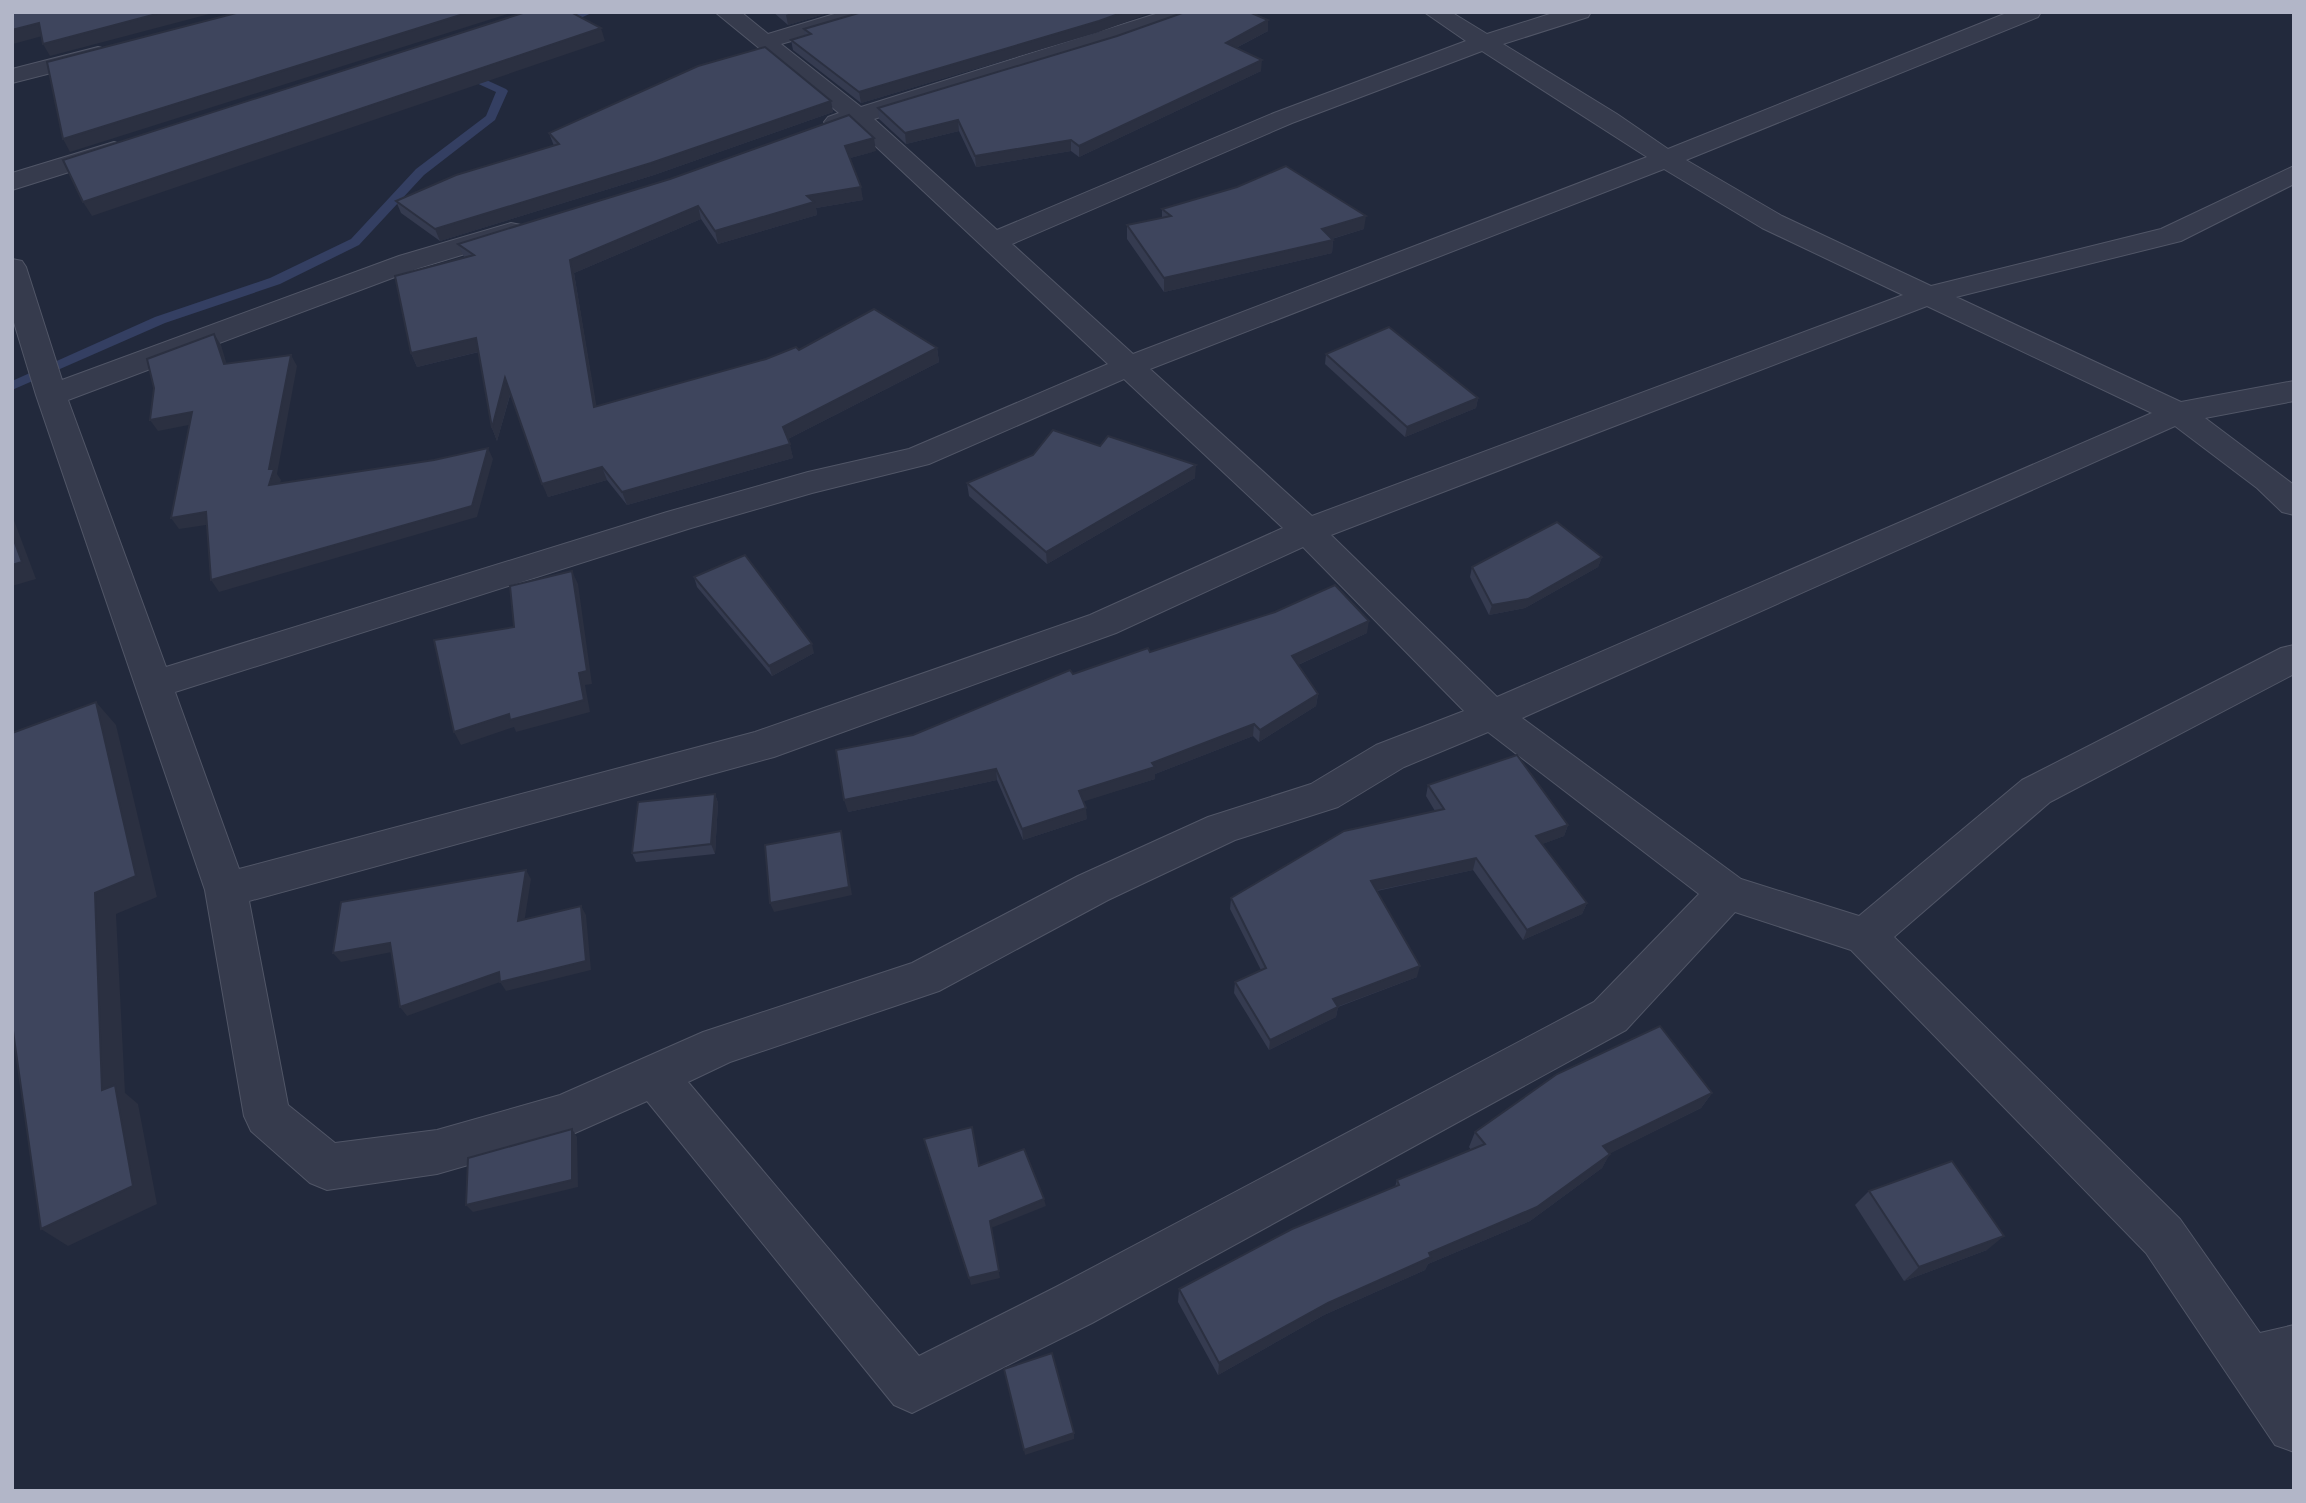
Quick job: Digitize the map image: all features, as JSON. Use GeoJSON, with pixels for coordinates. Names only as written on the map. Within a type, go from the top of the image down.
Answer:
{"type":"FeatureCollection","features":[{"type":"Feature","properties":{"kind":"street"},"geometry":{"type":"LineString","coordinates":[[726,12],[856,115],[1307,531],[1492,715],[1727,892],[1865,936],[2163,1236],[2271,1356],[2294,1426]]}},
{"type":"Feature","properties":{"kind":"street"},"geometry":{"type":"LineString","coordinates":[[764,42],[866,12]]}},
{"type":"Feature","properties":{"kind":"street"},"geometry":{"type":"LineString","coordinates":[[817,129],[1108,39],[1185,12]]}},
{"type":"Feature","properties":{"kind":"street"},"geometry":{"type":"LineString","coordinates":[[1435,12],[1608,119],[1666,159],[1772,222],[2178,413],[2269,480],[2294,504]]}},
{"type":"Feature","properties":{"kind":"street"},"geometry":{"type":"LineString","coordinates":[[993,242],[1325,99],[1482,41],[1580,12]]}},
{"type":"Feature","properties":{"kind":"street"},"geometry":{"type":"LineString","coordinates":[[153,685],[678,520],[808,483],[918,457],[1129,366],[1666,159],[2029,12]]}},
{"type":"Feature","properties":{"kind":"street"},"geometry":{"type":"LineString","coordinates":[[12,76],[120,48]]}},
{"type":"Feature","properties":{"kind":"street"},"geometry":{"type":"LineString","coordinates":[[12,182],[143,141]]}},
{"type":"Feature","properties":{"kind":"street"},"geometry":{"type":"LineString","coordinates":[[226,890],[760,746],[1103,624],[1307,531],[1926,296],[2171,235],[2294,174]]}},
{"type":"Feature","properties":{"kind":"street"},"geometry":{"type":"LineString","coordinates":[[51,395],[409,262],[536,223]]}},
{"type":"Feature","properties":{"kind":"street"},"geometry":{"type":"LineString","coordinates":[[12,267],[51,395],[226,890],[267,1116],[327,1167],[437,1152],[566,1115],[719,1046],[924,978],[1094,888],[1222,828],[1324,796],[1390,755],[1492,715],[2178,413],[2294,391]]}},
{"type":"Feature","properties":{"kind":"street"},"geometry":{"type":"LineString","coordinates":[[1865,936],[2036,791],[2294,658]]}},
{"type":"Feature","properties":{"kind":"street"},"geometry":{"type":"LineString","coordinates":[[654,1075],[912,1387],[1074,1305],[1610,1016],[1727,892]]}},
{"type":"Feature","properties":{"kind":"building"},"geometry":{"type":"Polygon","coordinates":[[[12,12],[164,12],[43,44],[39,23],[12,30],[12,12]]]}},
{"type":"Feature","properties":{"kind":"building"},"geometry":{"type":"Polygon","coordinates":[[[240,12],[470,12],[63,139],[47,62],[240,12]]]}},
{"type":"Feature","properties":{"kind":"building"},"geometry":{"type":"Polygon","coordinates":[[[526,12],[571,12],[601,28],[83,202],[63,160],[526,12]]]}},
{"type":"Feature","properties":{"kind":"building"},"geometry":{"type":"Polygon","coordinates":[[[862,12],[1124,12],[859,92],[791,40],[811,34],[804,29],[862,12]]]}},
{"type":"Feature","properties":{"kind":"building"},"geometry":{"type":"Polygon","coordinates":[[[1185,12],[1249,12],[1268,20],[1226,43],[1262,60],[1079,146],[1071,140],[975,156],[958,120],[905,133],[878,108],[1117,36],[1185,12]]]}},
{"type":"Feature","properties":{"kind":"building"},"geometry":{"type":"Polygon","coordinates":[[[765,47],[831,101],[651,163],[435,229],[396,201],[456,175],[559,144],[549,133],[698,66],[765,47]]]}},
{"type":"Feature","properties":{"kind":"building"},"geometry":{"type":"Polygon","coordinates":[[[849,115],[874,138],[845,146],[861,187],[807,196],[814,202],[715,231],[698,206],[570,260],[594,407],[766,359],[796,347],[799,350],[874,309],[937,348],[783,427],[790,444],[622,492],[602,467],[542,484],[505,378],[492,428],[476,338],[411,353],[395,276],[474,255],[458,244],[670,179],[849,115]]]}},
{"type":"Feature","properties":{"kind":"building"},"geometry":{"type":"Polygon","coordinates":[[[1286,166],[1366,216],[1322,229],[1333,240],[1164,278],[1127,225],[1171,216],[1162,209],[1237,187],[1286,166]]]}},
{"type":"Feature","properties":{"kind":"building"},"geometry":{"type":"Polygon","coordinates":[[[1389,327],[1478,398],[1407,427],[1326,354],[1389,327]]]}},
{"type":"Feature","properties":{"kind":"building"},"geometry":{"type":"Polygon","coordinates":[[[214,334],[224,364],[291,355],[269,469],[274,469],[269,485],[434,460],[488,448],[472,506],[211,580],[206,512],[171,518],[192,412],[150,420],[154,388],[147,359],[214,334]]]}},
{"type":"Feature","properties":{"kind":"building"},"geometry":{"type":"Polygon","coordinates":[[[1053,430],[1100,446],[1108,436],[1196,465],[1046,552],[967,483],[1033,455],[1053,430]]]}},
{"type":"Feature","properties":{"kind":"building"},"geometry":{"type":"Polygon","coordinates":[[[1557,522],[1602,557],[1528,599],[1492,605],[1472,567],[1557,522]]]}},
{"type":"Feature","properties":{"kind":"building"},"geometry":{"type":"Polygon","coordinates":[[[12,535],[22,562],[12,565],[12,535]]]}},
{"type":"Feature","properties":{"kind":"building"},"geometry":{"type":"Polygon","coordinates":[[[745,555],[812,644],[769,666],[694,577],[745,555]]]}},
{"type":"Feature","properties":{"kind":"building"},"geometry":{"type":"Polygon","coordinates":[[[572,571],[587,671],[579,673],[584,700],[510,720],[509,714],[454,732],[434,640],[514,627],[510,586],[572,571]]]}},
{"type":"Feature","properties":{"kind":"building"},"geometry":{"type":"Polygon","coordinates":[[[1335,585],[1369,621],[1292,656],[1318,694],[1260,730],[1254,724],[1152,763],[1155,767],[1079,791],[1086,808],[1022,829],[996,769],[844,800],[836,750],[913,735],[1070,670],[1073,674],[1148,648],[1150,652],[1275,612],[1335,585]]]}},
{"type":"Feature","properties":{"kind":"building"},"geometry":{"type":"Polygon","coordinates":[[[96,702],[136,876],[95,893],[102,1090],[115,1085],[133,1186],[41,1229],[12,1024],[12,733],[96,702]]]}},
{"type":"Feature","properties":{"kind":"building"},"geometry":{"type":"Polygon","coordinates":[[[1517,755],[1568,825],[1536,836],[1587,903],[1527,930],[1476,858],[1371,881],[1420,966],[1333,999],[1338,1007],[1270,1040],[1235,982],[1266,968],[1231,898],[1344,831],[1444,809],[1428,785],[1517,755]]]}},
{"type":"Feature","properties":{"kind":"building"},"geometry":{"type":"Polygon","coordinates":[[[715,794],[711,844],[632,853],[638,802],[715,794]]]}},
{"type":"Feature","properties":{"kind":"building"},"geometry":{"type":"Polygon","coordinates":[[[841,831],[849,887],[770,903],[765,845],[841,831]]]}},
{"type":"Feature","properties":{"kind":"building"},"geometry":{"type":"Polygon","coordinates":[[[526,870],[518,921],[581,906],[586,961],[500,982],[499,972],[400,1007],[390,943],[333,953],[341,902],[526,870]]]}},
{"type":"Feature","properties":{"kind":"building"},"geometry":{"type":"Polygon","coordinates":[[[1660,1026],[1712,1093],[1603,1146],[1610,1154],[1537,1207],[1429,1253],[1431,1257],[1328,1303],[1219,1363],[1179,1289],[1292,1229],[1399,1185],[1397,1180],[1485,1144],[1475,1132],[1557,1074],[1660,1026]]]}},
{"type":"Feature","properties":{"kind":"building"},"geometry":{"type":"Polygon","coordinates":[[[972,1127],[979,1166],[1024,1149],[1044,1199],[990,1221],[999,1271],[969,1278],[924,1139],[972,1127]]]}},
{"type":"Feature","properties":{"kind":"building"},"geometry":{"type":"Polygon","coordinates":[[[572,1129],[572,1180],[466,1205],[468,1158],[572,1129]]]}},
{"type":"Feature","properties":{"kind":"building"},"geometry":{"type":"Polygon","coordinates":[[[1952,1161],[2004,1236],[1919,1267],[1869,1191],[1952,1161]]]}},
{"type":"Feature","properties":{"kind":"building"},"geometry":{"type":"Polygon","coordinates":[[[1052,1353],[1074,1433],[1024,1450],[1004,1369],[1052,1353]]]}},
{"type":"Feature","properties":{"kind":"waterway"},"geometry":{"type":"LineString","coordinates":[[556,25],[589,12]]}},
{"type":"Feature","properties":{"kind":"waterway"},"geometry":{"type":"LineString","coordinates":[[12,386],[160,320],[275,281],[355,242],[420,172],[491,118],[502,91],[465,74]]}}]}
